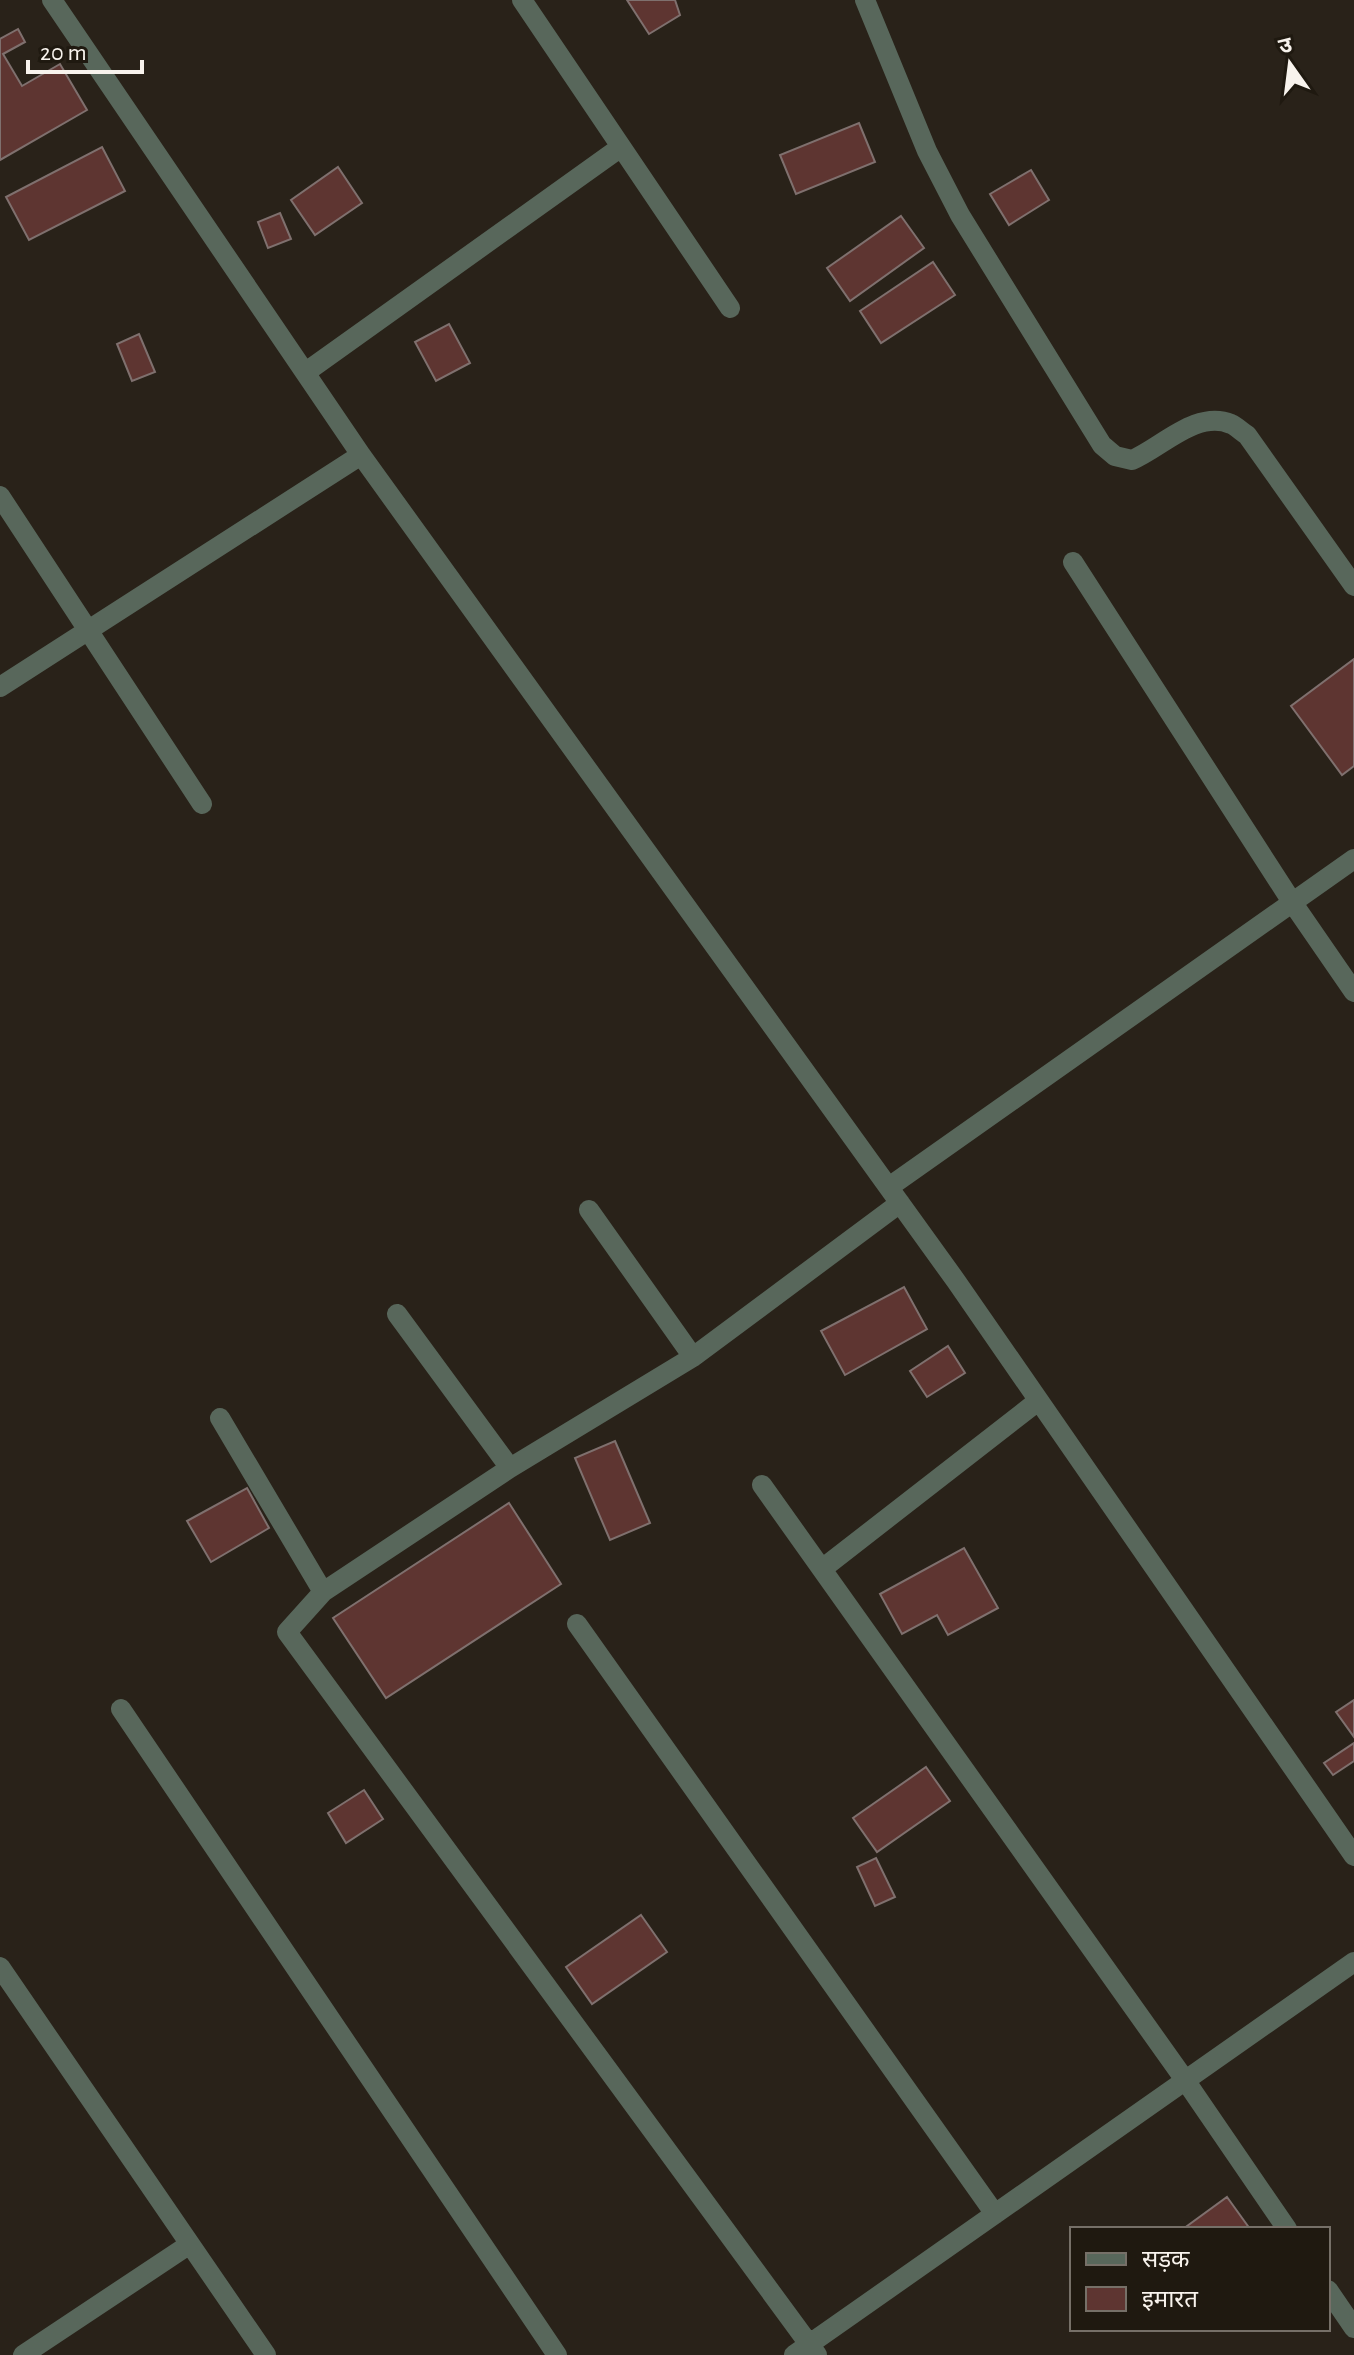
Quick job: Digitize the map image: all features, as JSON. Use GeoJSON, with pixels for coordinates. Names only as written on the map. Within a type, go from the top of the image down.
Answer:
{"type":"FeatureCollection","features":[{"type":"Feature","properties":{"kind":"street"},"geometry":{"type":"LineString","coordinates":[[52,0],[361,455],[894,1195],[1354,1856]]}},
{"type":"Feature","properties":{"kind":"street"},"geometry":{"type":"LineString","coordinates":[[522,0],[730,308]]}},
{"type":"Feature","properties":{"kind":"street"},"geometry":{"type":"LineString","coordinates":[[865,0],[927,151],[960,215],[1102,445],[1115,456],[1132,460],[1190,426],[1214,421],[1230,424],[1247,435],[1354,586]]}},
{"type":"Feature","properties":{"kind":"street"},"geometry":{"type":"LineString","coordinates":[[306,372],[621,147]]}},
{"type":"Feature","properties":{"kind":"street"},"geometry":{"type":"LineString","coordinates":[[0,687],[361,455]]}},
{"type":"Feature","properties":{"kind":"street"},"geometry":{"type":"LineString","coordinates":[[0,496],[202,804]]}},
{"type":"Feature","properties":{"kind":"street"},"geometry":{"type":"LineString","coordinates":[[1073,562],[1292,902],[1354,992]]}},
{"type":"Feature","properties":{"kind":"street"},"geometry":{"type":"LineString","coordinates":[[1354,859],[894,1195],[693,1357],[510,1468],[323,1592],[287,1632],[807,2351],[995,2214],[1354,1962]]}},
{"type":"Feature","properties":{"kind":"street"},"geometry":{"type":"LineString","coordinates":[[589,1210],[693,1357]]}},
{"type":"Feature","properties":{"kind":"street"},"geometry":{"type":"LineString","coordinates":[[397,1314],[510,1468]]}},
{"type":"Feature","properties":{"kind":"street"},"geometry":{"type":"LineString","coordinates":[[822,1569],[1038,1401]]}},
{"type":"Feature","properties":{"kind":"street"},"geometry":{"type":"LineString","coordinates":[[220,1418],[323,1592]]}},
{"type":"Feature","properties":{"kind":"street"},"geometry":{"type":"LineString","coordinates":[[762,1485],[1185,2080],[1286,2227]]}},
{"type":"Feature","properties":{"kind":"street"},"geometry":{"type":"LineString","coordinates":[[577,1624],[995,2214]]}},
{"type":"Feature","properties":{"kind":"street"},"geometry":{"type":"LineString","coordinates":[[121,1709],[557,2355]]}},
{"type":"Feature","properties":{"kind":"street"},"geometry":{"type":"LineString","coordinates":[[0,1967],[266,2355]]}},
{"type":"Feature","properties":{"kind":"street"},"geometry":{"type":"LineString","coordinates":[[23,2355],[190,2244]]}},
{"type":"Feature","properties":{"kind":"street"},"geometry":{"type":"LineString","coordinates":[[1330,2293],[1354,2328]]}},
{"type":"Feature","properties":{"kind":"building"},"geometry":{"type":"Polygon","coordinates":[[[627,0],[675,0],[680,15],[649,34],[627,0]]]}},
{"type":"Feature","properties":{"kind":"building"},"geometry":{"type":"Polygon","coordinates":[[[18,29],[25,42],[3,54],[22,86],[60,64],[87,110],[0,160],[0,39],[18,29]]]}},
{"type":"Feature","properties":{"kind":"building"},"geometry":{"type":"Polygon","coordinates":[[[859,123],[875,162],[796,194],[780,155],[859,123]]]}},
{"type":"Feature","properties":{"kind":"building"},"geometry":{"type":"Polygon","coordinates":[[[102,147],[125,191],[29,240],[6,197],[102,147]]]}},
{"type":"Feature","properties":{"kind":"building"},"geometry":{"type":"Polygon","coordinates":[[[338,167],[362,203],[315,235],[291,200],[338,167]]]}},
{"type":"Feature","properties":{"kind":"building"},"geometry":{"type":"Polygon","coordinates":[[[1031,170],[1049,200],[1009,225],[990,194],[1031,170]]]}},
{"type":"Feature","properties":{"kind":"building"},"geometry":{"type":"Polygon","coordinates":[[[280,213],[291,239],[268,248],[258,222],[280,213]]]}},
{"type":"Feature","properties":{"kind":"building"},"geometry":{"type":"Polygon","coordinates":[[[901,216],[924,248],[850,301],[827,268],[901,216]]]}},
{"type":"Feature","properties":{"kind":"building"},"geometry":{"type":"Polygon","coordinates":[[[933,262],[955,295],[881,343],[860,311],[933,262]]]}},
{"type":"Feature","properties":{"kind":"building"},"geometry":{"type":"Polygon","coordinates":[[[449,324],[470,363],[436,381],[415,342],[449,324]]]}},
{"type":"Feature","properties":{"kind":"building"},"geometry":{"type":"Polygon","coordinates":[[[139,334],[155,372],[132,381],[117,344],[139,334]]]}},
{"type":"Feature","properties":{"kind":"building"},"geometry":{"type":"Polygon","coordinates":[[[1354,659],[1354,766],[1342,775],[1291,706],[1354,659]]]}},
{"type":"Feature","properties":{"kind":"building"},"geometry":{"type":"Polygon","coordinates":[[[904,1287],[927,1329],[845,1375],[821,1331],[904,1287]]]}},
{"type":"Feature","properties":{"kind":"building"},"geometry":{"type":"Polygon","coordinates":[[[948,1346],[965,1373],[927,1397],[910,1371],[948,1346]]]}},
{"type":"Feature","properties":{"kind":"building"},"geometry":{"type":"Polygon","coordinates":[[[615,1441],[650,1523],[610,1540],[575,1458],[615,1441]]]}},
{"type":"Feature","properties":{"kind":"building"},"geometry":{"type":"Polygon","coordinates":[[[247,1488],[269,1528],[211,1562],[187,1521],[247,1488]]]}},
{"type":"Feature","properties":{"kind":"building"},"geometry":{"type":"Polygon","coordinates":[[[509,1503],[561,1584],[386,1698],[333,1618],[509,1503]]]}},
{"type":"Feature","properties":{"kind":"building"},"geometry":{"type":"Polygon","coordinates":[[[964,1548],[998,1608],[948,1635],[937,1615],[902,1634],[880,1594],[964,1548]]]}},
{"type":"Feature","properties":{"kind":"building"},"geometry":{"type":"Polygon","coordinates":[[[1354,1700],[1354,1737],[1336,1712],[1354,1700]]]}},
{"type":"Feature","properties":{"kind":"building"},"geometry":{"type":"Polygon","coordinates":[[[1354,1743],[1354,1761],[1333,1775],[1324,1763],[1354,1743]]]}},
{"type":"Feature","properties":{"kind":"building"},"geometry":{"type":"Polygon","coordinates":[[[926,1767],[950,1801],[877,1852],[853,1818],[926,1767]]]}},
{"type":"Feature","properties":{"kind":"building"},"geometry":{"type":"Polygon","coordinates":[[[364,1790],[383,1819],[346,1843],[328,1813],[364,1790]]]}},
{"type":"Feature","properties":{"kind":"building"},"geometry":{"type":"Polygon","coordinates":[[[876,1858],[895,1897],[875,1906],[857,1867],[876,1858]]]}},
{"type":"Feature","properties":{"kind":"building"},"geometry":{"type":"Polygon","coordinates":[[[641,1915],[667,1952],[592,2004],[566,1967],[641,1915]]]}},
{"type":"Feature","properties":{"kind":"building"},"geometry":{"type":"Polygon","coordinates":[[[1227,2197],[1249,2227],[1186,2227],[1227,2197]]]}}]}
